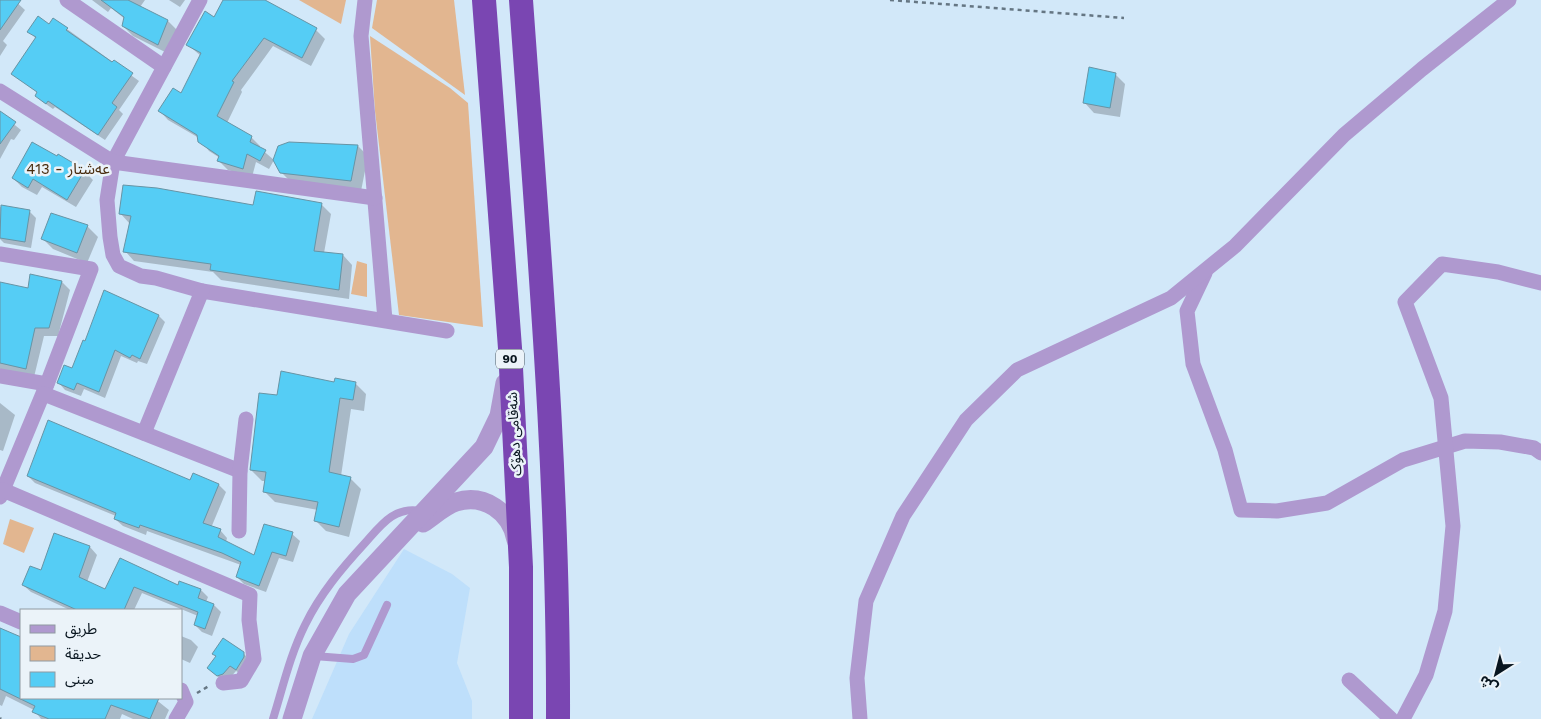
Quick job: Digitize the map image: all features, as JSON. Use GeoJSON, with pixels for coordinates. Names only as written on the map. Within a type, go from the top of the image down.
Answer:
{"type":"FeatureCollection","features":[{"type":"Feature","properties":{"kind":"highway","name":"شەقامی دهۆک"},"geometry":{"type":"LineString","coordinates":[[484,0],[510,348],[521,568],[521,719]]}},
{"type":"Feature","properties":{"kind":"highway"},"geometry":{"type":"LineString","coordinates":[[521,0],[541,272],[558,652],[558,719]]}},
{"type":"Feature","properties":{"kind":"street"},"geometry":{"type":"LineString","coordinates":[[67,0],[164,67]]}},
{"type":"Feature","properties":{"kind":"street"},"geometry":{"type":"LineString","coordinates":[[200,0],[113,162],[106,200],[113,255],[120,266],[141,276],[156,278],[202,291],[446,331]]}},
{"type":"Feature","properties":{"kind":"street"},"geometry":{"type":"LineString","coordinates":[[365,0],[361,36],[385,320]]}},
{"type":"Feature","properties":{"kind":"street"},"geometry":{"type":"LineString","coordinates":[[860,719],[857,678],[866,601],[903,516],[966,420],[1017,370],[1171,298],[1235,246],[1344,135],[1422,69],[1509,0]]}},
{"type":"Feature","properties":{"kind":"street"},"geometry":{"type":"LineString","coordinates":[[0,91],[113,162],[375,198]]}},
{"type":"Feature","properties":{"kind":"street"},"geometry":{"type":"LineString","coordinates":[[0,254],[91,269],[46,389],[1,493],[250,595],[249,620],[254,659],[241,681],[223,684]]}},
{"type":"Feature","properties":{"kind":"street"},"geometry":{"type":"LineString","coordinates":[[1403,719],[1426,675],[1445,611],[1453,526],[1441,398],[1405,302],[1442,264],[1498,272],[1541,283]]}},
{"type":"Feature","properties":{"kind":"street"},"geometry":{"type":"LineString","coordinates":[[1208,268],[1187,311],[1193,364],[1225,450],[1241,510],[1277,511],[1327,502],[1403,460],[1445,445],[1464,441],[1500,442],[1534,448],[1541,452]]}},
{"type":"Feature","properties":{"kind":"street"},"geometry":{"type":"LineString","coordinates":[[144,433],[202,291]]}},
{"type":"Feature","properties":{"kind":"street"},"geometry":{"type":"LineString","coordinates":[[292,719],[312,656],[347,594],[479,452],[491,435],[501,410],[510,348]]}},
{"type":"Feature","properties":{"kind":"street"},"geometry":{"type":"LineString","coordinates":[[0,376],[46,389],[144,433],[240,471]]}},
{"type":"Feature","properties":{"kind":"street"},"geometry":{"type":"LineString","coordinates":[[239,531],[240,471],[246,419]]}},
{"type":"Feature","properties":{"kind":"street"},"geometry":{"type":"LineString","coordinates":[[390,546],[448,506],[457,502],[476,500],[492,505],[508,520],[515,535],[521,568]]}},
{"type":"Feature","properties":{"kind":"street"},"geometry":{"type":"LineString","coordinates":[[0,613],[20,622]]}},
{"type":"Feature","properties":{"kind":"street"},"geometry":{"type":"LineString","coordinates":[[1349,680],[1391,719]]}},
{"type":"Feature","properties":{"kind":"street"},"geometry":{"type":"LineString","coordinates":[[176,719],[185,706],[183,693]]}},
{"type":"Feature","properties":{"kind":"lane"},"geometry":{"type":"LineString","coordinates":[[273,719],[296,645],[309,618],[329,586],[389,517],[405,510],[423,512]]}},
{"type":"Feature","properties":{"kind":"lane"},"geometry":{"type":"LineString","coordinates":[[312,656],[353,659],[364,655],[387,605]]}},
{"type":"Feature","properties":{"kind":"path"},"geometry":{"type":"LineString","coordinates":[[890,0],[1124,18]]}},
{"type":"Feature","properties":{"kind":"path"},"geometry":{"type":"LineString","coordinates":[[183,693],[200,693],[207,686],[223,684]]}},
{"type":"Feature","properties":{"kind":"shaded area"},"geometry":{"type":"Polygon","coordinates":[[[404,549],[452,574],[470,588],[457,663],[472,701],[472,719],[312,719],[349,634],[404,549]]]}},
{"type":"Feature","properties":{"kind":"green space"},"geometry":{"type":"Polygon","coordinates":[[[299,0],[346,0],[341,24],[299,0]]]}},
{"type":"Feature","properties":{"kind":"green space"},"geometry":{"type":"Polygon","coordinates":[[[377,0],[454,0],[465,95],[372,28],[377,0]]]}},
{"type":"Feature","properties":{"kind":"green space"},"geometry":{"type":"Polygon","coordinates":[[[370,36],[450,88],[468,103],[483,327],[399,315],[375,111],[370,36]]]}},
{"type":"Feature","properties":{"kind":"green space"},"geometry":{"type":"Polygon","coordinates":[[[357,261],[367,264],[367,297],[351,294],[357,261]]]}},
{"type":"Feature","properties":{"kind":"green space"},"geometry":{"type":"Polygon","coordinates":[[[10,519],[34,528],[24,553],[3,544],[10,519]]]}},
{"type":"Feature","properties":{"kind":"building"},"geometry":{"type":"Polygon","coordinates":[[[0,0],[21,0],[0,30],[0,0]]]}},
{"type":"Feature","properties":{"kind":"building"},"geometry":{"type":"Polygon","coordinates":[[[101,0],[128,0],[168,20],[158,45],[122,26],[124,17],[101,0]]]}},
{"type":"Feature","properties":{"kind":"building"},"geometry":{"type":"Polygon","coordinates":[[[223,0],[265,0],[317,28],[302,58],[264,38],[232,81],[234,82],[217,116],[252,136],[250,142],[266,150],[260,161],[247,154],[243,169],[217,161],[219,156],[198,142],[197,135],[158,111],[173,88],[181,93],[201,53],[186,45],[205,11],[214,17],[223,0]]]}},
{"type":"Feature","properties":{"kind":"building"},"geometry":{"type":"Polygon","coordinates":[[[38,16],[49,24],[53,18],[68,28],[66,30],[112,62],[114,60],[133,73],[112,103],[117,107],[98,135],[48,101],[46,104],[35,96],[37,92],[11,74],[36,37],[27,32],[38,16]]]}},
{"type":"Feature","properties":{"kind":"building"},"geometry":{"type":"Polygon","coordinates":[[[1089,67],[1116,73],[1110,108],[1083,103],[1089,67]]]}},
{"type":"Feature","properties":{"kind":"building"},"geometry":{"type":"Polygon","coordinates":[[[0,111],[16,122],[0,144],[0,111]]]}},
{"type":"Feature","properties":{"kind":"building"},"geometry":{"type":"Polygon","coordinates":[[[32,142],[57,156],[58,154],[85,170],[67,200],[33,179],[28,188],[12,178],[32,142]]]}},
{"type":"Feature","properties":{"kind":"building"},"geometry":{"type":"Polygon","coordinates":[[[289,142],[358,145],[351,181],[280,173],[273,160],[278,146],[289,142]]]}},
{"type":"Feature","properties":{"kind":"building"},"geometry":{"type":"Polygon","coordinates":[[[123,185],[157,188],[253,205],[256,191],[322,203],[314,251],[343,254],[339,290],[210,270],[211,264],[123,252],[131,216],[119,214],[123,185]]]}},
{"type":"Feature","properties":{"kind":"building"},"geometry":{"type":"Polygon","coordinates":[[[1,205],[30,210],[25,242],[0,238],[1,205]]]}},
{"type":"Feature","properties":{"kind":"building"},"geometry":{"type":"Polygon","coordinates":[[[51,213],[88,225],[77,253],[41,239],[51,213]]]}},
{"type":"Feature","properties":{"kind":"building"},"geometry":{"type":"Polygon","coordinates":[[[30,274],[62,281],[49,328],[35,328],[26,369],[0,363],[0,282],[28,288],[30,274]]]}},
{"type":"Feature","properties":{"kind":"building"},"geometry":{"type":"Polygon","coordinates":[[[104,290],[159,315],[140,359],[132,355],[130,358],[115,350],[99,392],[77,383],[74,390],[57,383],[64,365],[72,368],[83,340],[85,341],[104,290]]]}},
{"type":"Feature","properties":{"kind":"building"},"geometry":{"type":"Polygon","coordinates":[[[281,371],[334,382],[335,378],[356,382],[353,400],[340,398],[329,472],[351,477],[339,527],[314,521],[318,502],[263,492],[266,472],[250,470],[259,393],[277,395],[281,371]]]}},
{"type":"Feature","properties":{"kind":"building"},"geometry":{"type":"Polygon","coordinates":[[[48,420],[190,480],[193,473],[219,484],[203,523],[221,529],[218,537],[254,555],[264,524],[293,532],[286,556],[272,552],[259,586],[236,577],[241,562],[222,553],[140,525],[139,528],[114,519],[116,513],[27,476],[48,420]]]}},
{"type":"Feature","properties":{"kind":"building"},"geometry":{"type":"Polygon","coordinates":[[[54,533],[90,546],[79,577],[105,589],[120,558],[178,585],[179,581],[201,589],[198,598],[214,604],[205,629],[194,625],[198,612],[134,587],[124,609],[75,609],[22,585],[30,566],[41,570],[54,533]]]}},
{"type":"Feature","properties":{"kind":"building"},"geometry":{"type":"Polygon","coordinates":[[[0,628],[20,637],[20,699],[0,689],[0,628]]]}},
{"type":"Feature","properties":{"kind":"building"},"geometry":{"type":"Polygon","coordinates":[[[223,638],[244,652],[244,657],[236,670],[230,666],[223,674],[217,676],[207,668],[216,656],[212,654],[223,638]]]}},
{"type":"Feature","properties":{"kind":"building"},"geometry":{"type":"Polygon","coordinates":[[[21,699],[159,699],[150,719],[111,705],[105,719],[49,719],[32,712],[35,706],[21,699]]]}},
{"type":"Feature","properties":{"kind":"district","name":"عه‌شتار - 413"},"geometry":{"type":"Point","coordinates":[68,169]}}]}
